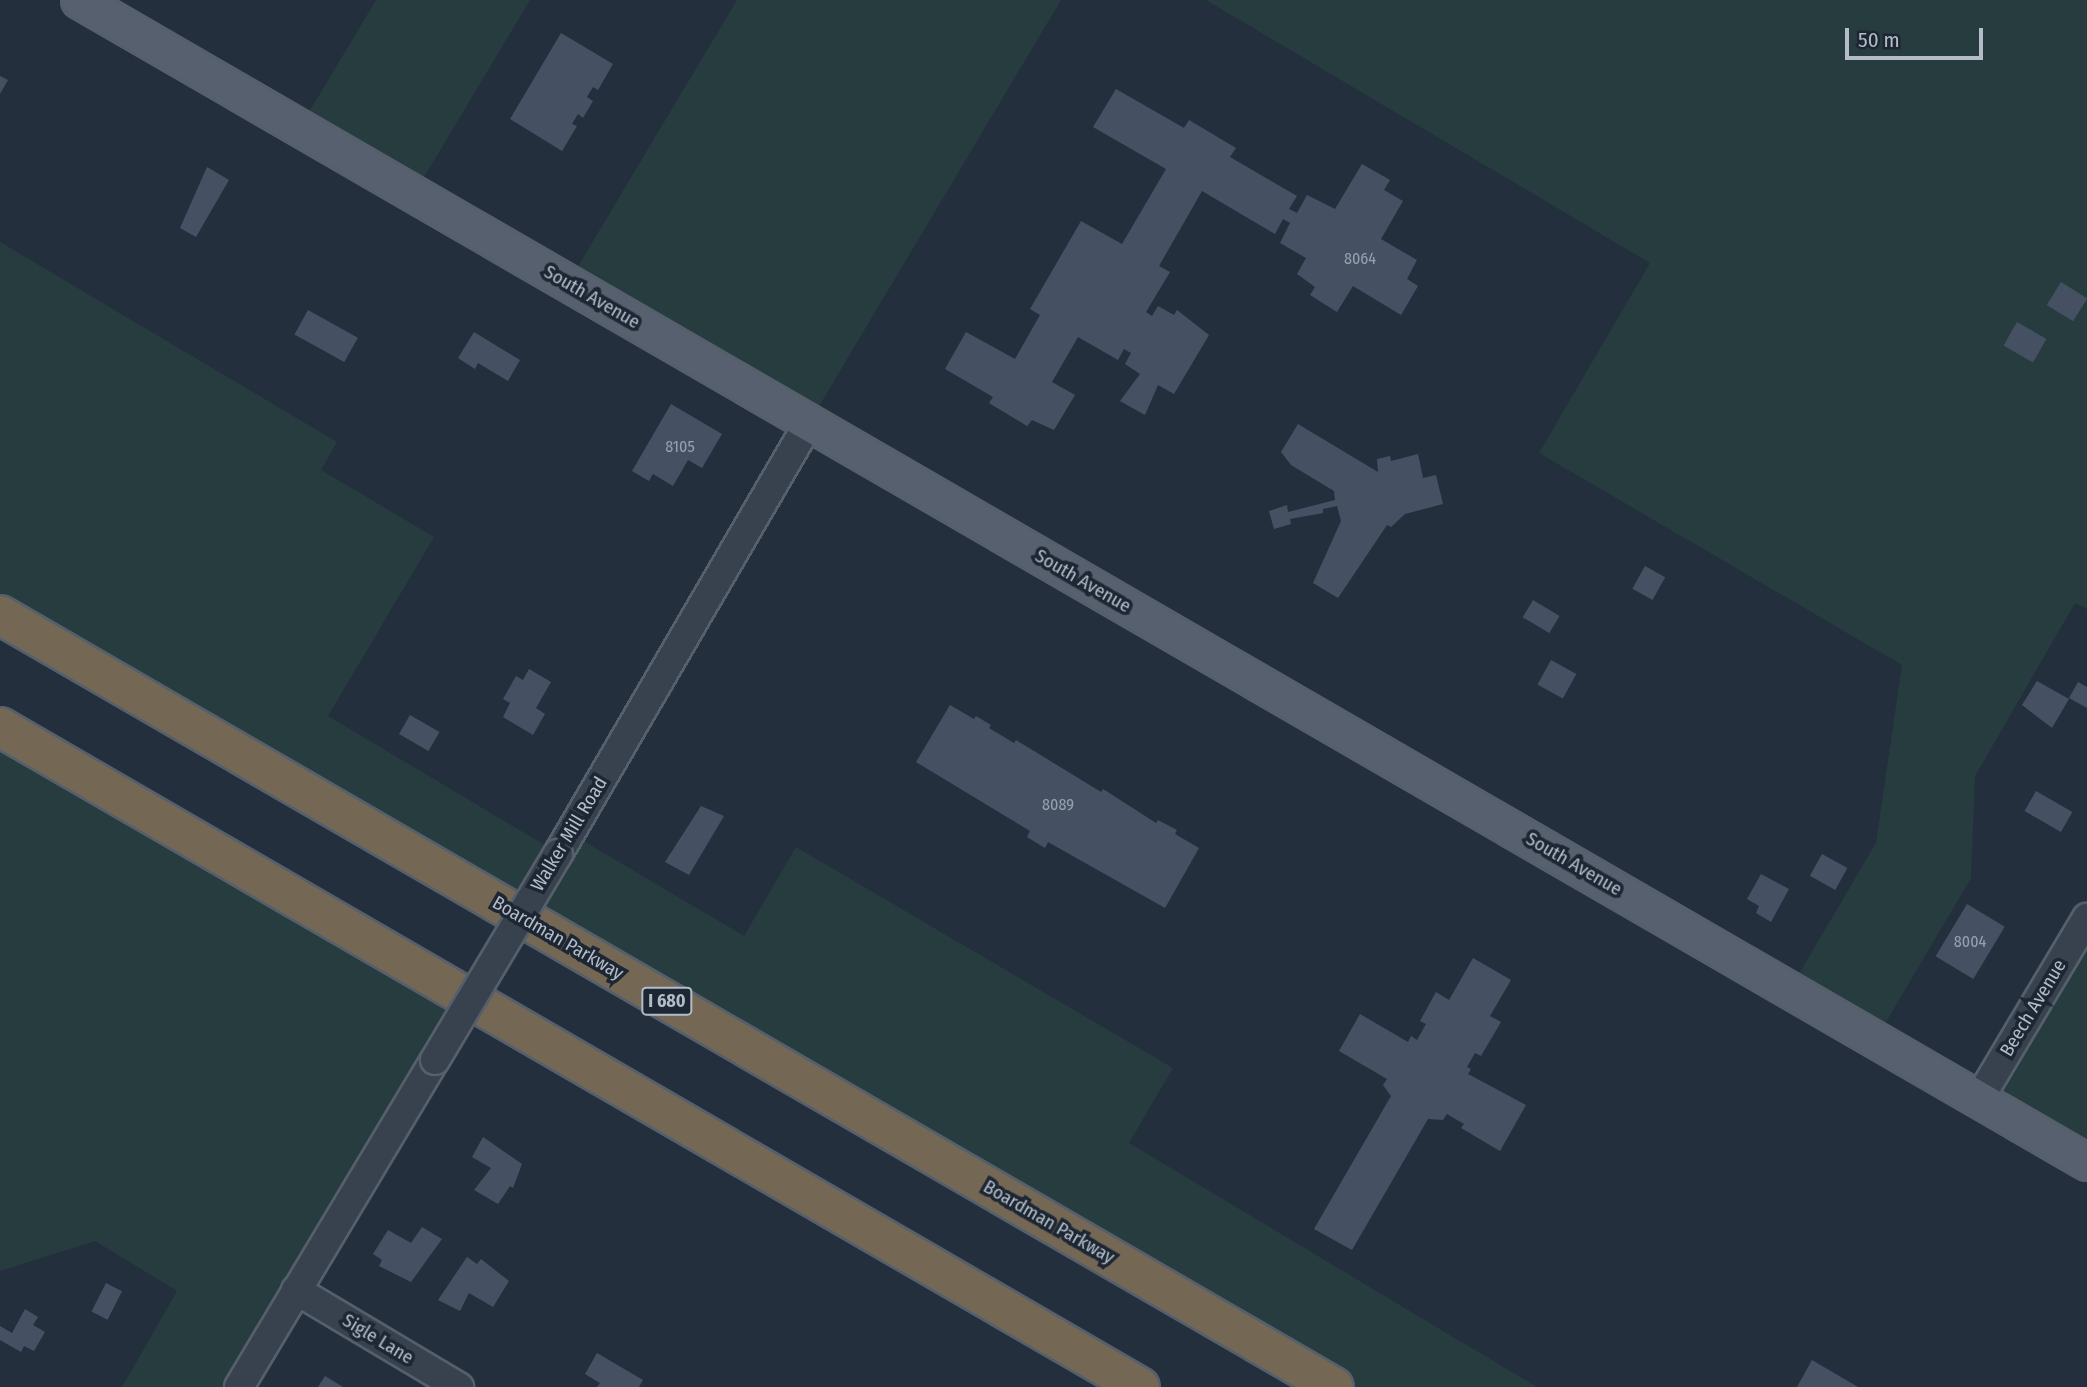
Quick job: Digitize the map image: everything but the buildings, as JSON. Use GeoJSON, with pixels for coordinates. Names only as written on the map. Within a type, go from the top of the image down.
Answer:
{"type":"FeatureCollection","features":[{"type":"Feature","properties":{"kind":"highway","name":"Boardman Parkway"},"geometry":{"type":"LineString","coordinates":[[0,615],[1334,1387]]}},
{"type":"Feature","properties":{"kind":"highway"},"geometry":{"type":"LineString","coordinates":[[0,727],[1140,1387]]}},
{"type":"Feature","properties":{"kind":"main road","name":"South Avenue"},"geometry":{"type":"LineString","coordinates":[[79,0],[2087,1162]]}},
{"type":"Feature","properties":{"kind":"street","name":"Walker Mill Road"},"geometry":{"type":"LineString","coordinates":[[239,1387],[558,853],[809,423]]}},
{"type":"Feature","properties":{"kind":"street","name":"Beech Avenue"},"geometry":{"type":"LineString","coordinates":[[1979,1099],[2087,918]]}},
{"type":"Feature","properties":{"kind":"street","name":"Sigle Lane"},"geometry":{"type":"LineString","coordinates":[[296,1290],[459,1387]]}},
{"type":"Feature","properties":{"kind":"green space"},"geometry":{"type":"Polygon","coordinates":[[[376,0],[530,0],[414,194],[300,127],[376,0]]]}},
{"type":"Feature","properties":{"kind":"green space"},"geometry":{"type":"Polygon","coordinates":[[[737,0],[1061,0],[809,423],[568,283],[737,0]]]}},
{"type":"Feature","properties":{"kind":"green space"},"geometry":{"type":"Polygon","coordinates":[[[1206,0],[2087,0],[2087,609],[2075,603],[1975,776],[1971,878],[1876,1039],[1790,989],[1876,843],[1902,665],[1539,453],[1650,263],[1206,0]]]}},
{"type":"Feature","properties":{"kind":"green space"},"geometry":{"type":"Polygon","coordinates":[[[0,242],[337,442],[321,470],[434,537],[328,716],[558,853],[570,833],[744,936],[796,847],[1173,1068],[1129,1143],[1537,1387],[1334,1387],[0,615],[0,242]]]}},
{"type":"Feature","properties":{"kind":"green space"},"geometry":{"type":"Polygon","coordinates":[[[0,727],[471,999],[239,1387],[122,1387],[177,1291],[95,1241],[0,1271],[0,727]]]}},
{"type":"Feature","properties":{"kind":"green space"},"geometry":{"type":"Polygon","coordinates":[[[2087,918],[2087,1162],[1979,1099],[2087,918]]]}}]}
